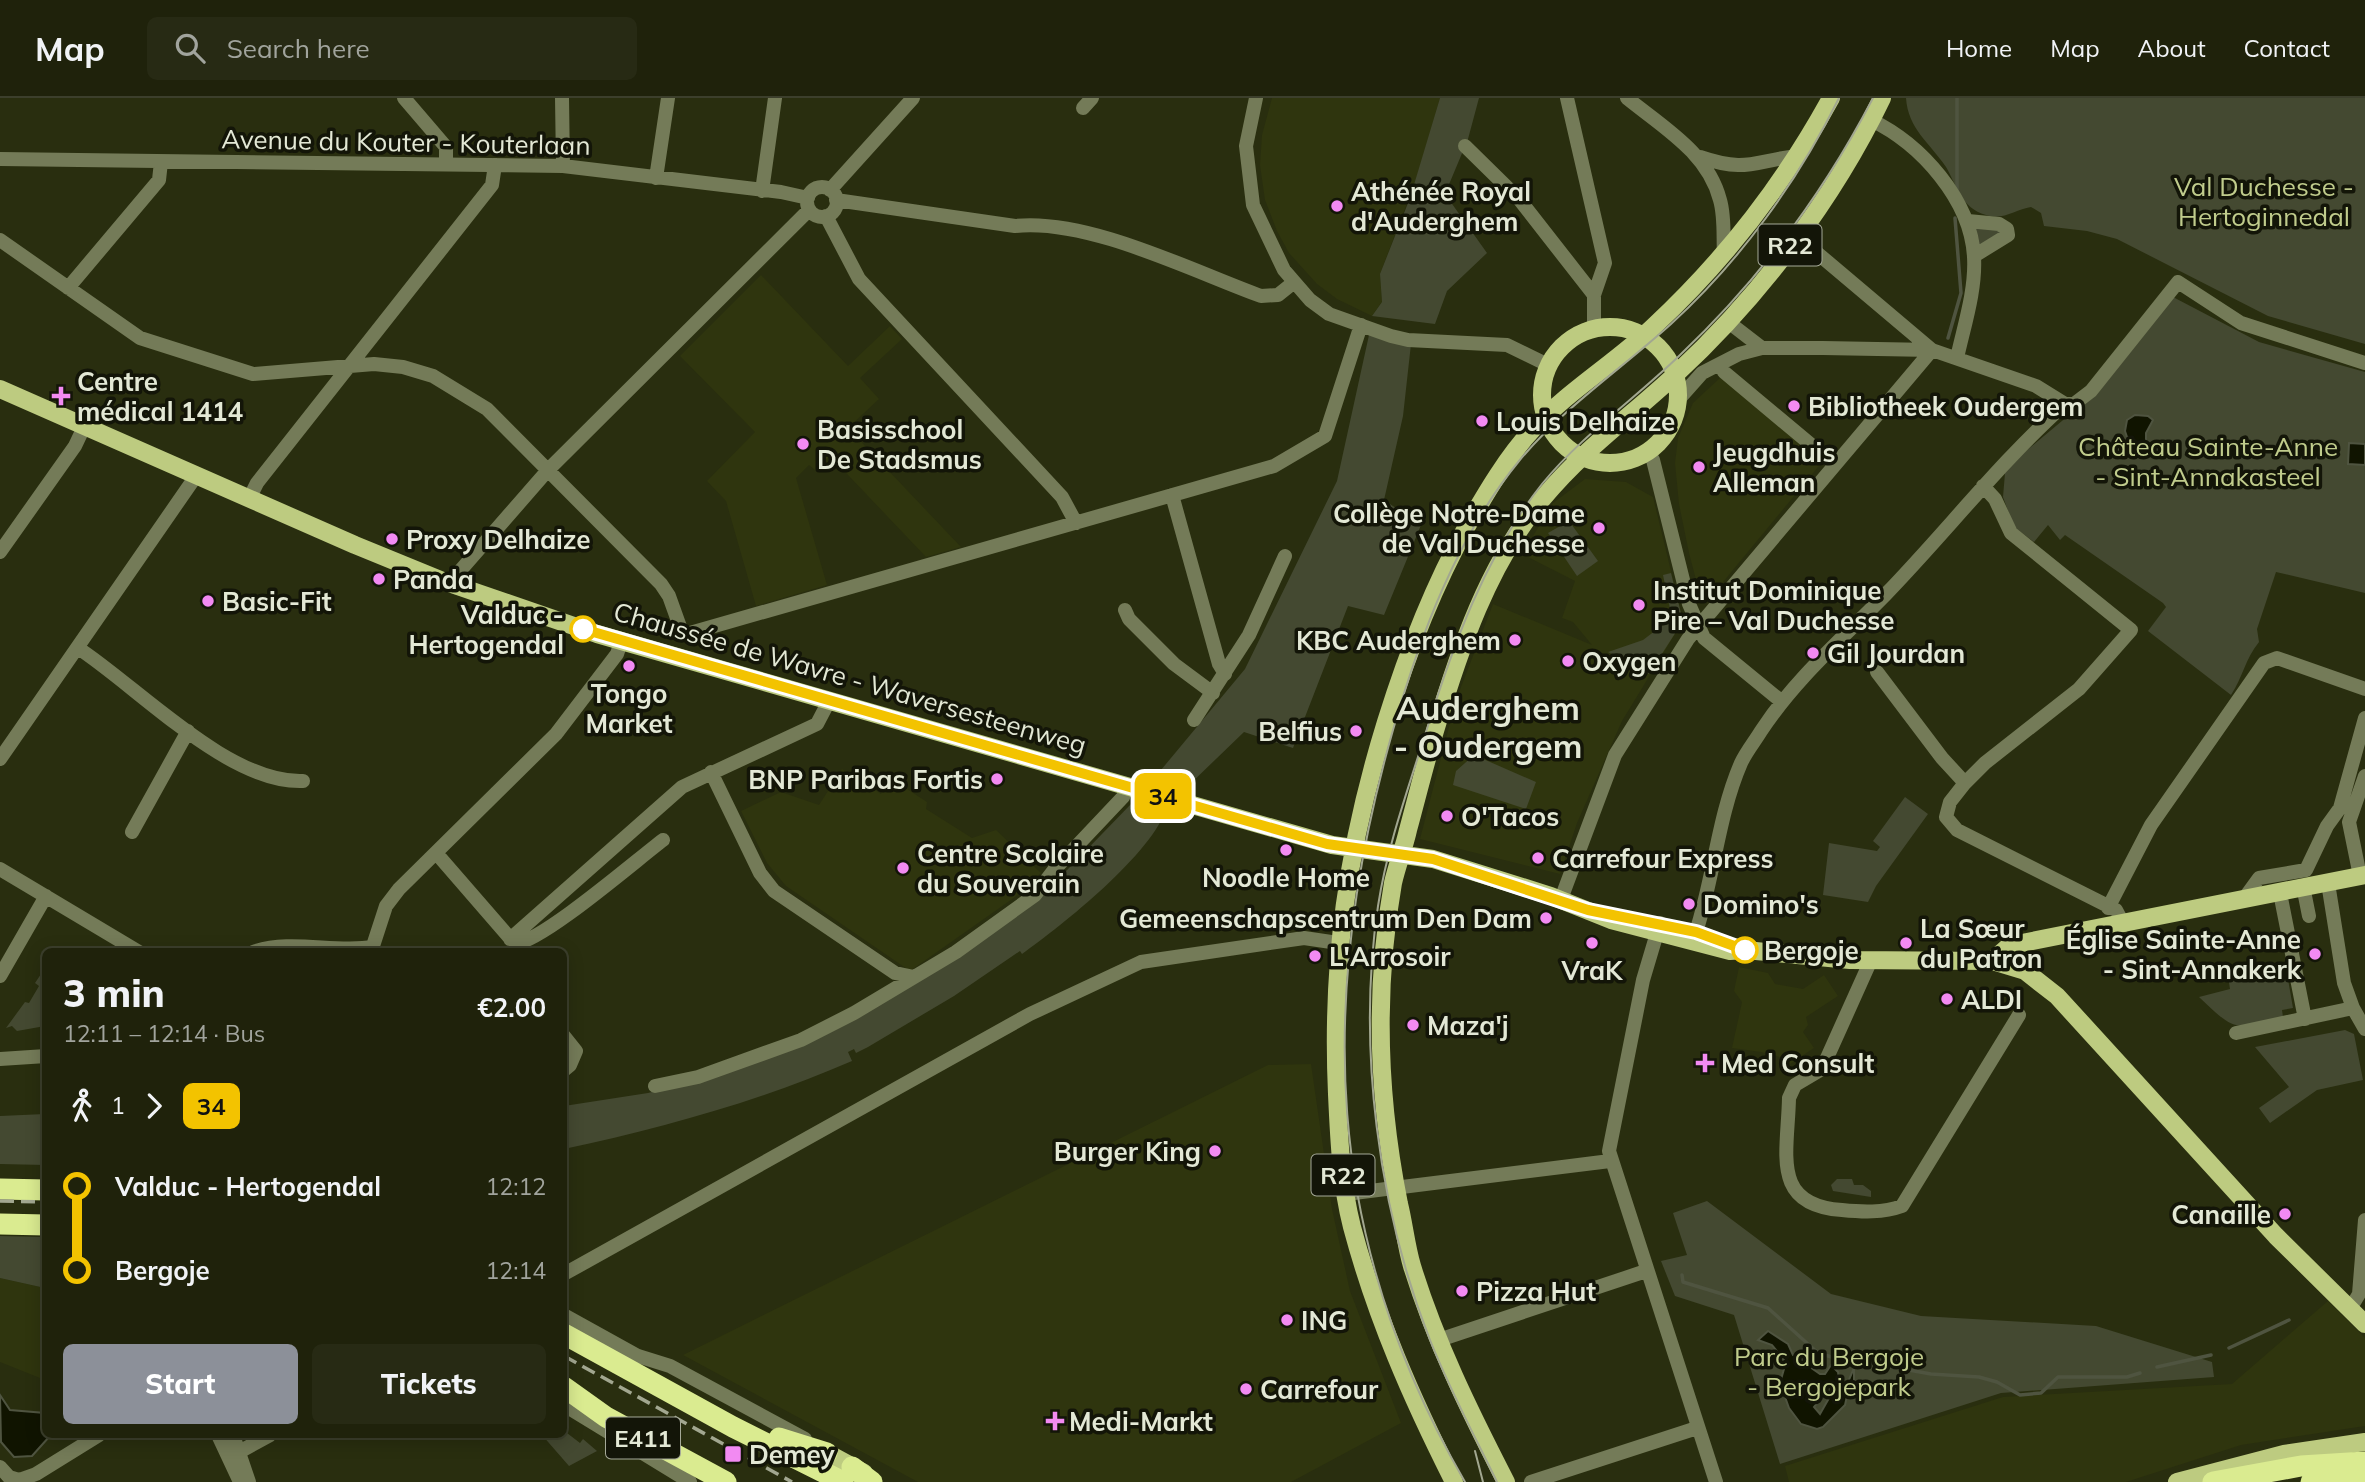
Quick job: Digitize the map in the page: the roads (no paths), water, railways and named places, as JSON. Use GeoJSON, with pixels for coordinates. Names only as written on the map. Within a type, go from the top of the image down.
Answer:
{"type":"FeatureCollection","features":[{"type":"Feature","properties":{"kind":"highway"},"geometry":{"type":"LineString","coordinates":[[0,1189],[42,1189]]}},
{"type":"Feature","properties":{"kind":"highway"},"geometry":{"type":"LineString","coordinates":[[0,1224],[42,1225]]}},
{"type":"Feature","properties":{"kind":"highway","name":"E411"},"geometry":{"type":"LineString","coordinates":[[567,1336],[733,1427],[848,1475]]}},
{"type":"Feature","properties":{"kind":"highway"},"geometry":{"type":"LineString","coordinates":[[635,1373],[667,1381],[782,1439],[827,1453]]}},
{"type":"Feature","properties":{"kind":"highway","name":"E411"},"geometry":{"type":"LineString","coordinates":[[567,1389],[606,1417],[726,1482]]}},
{"type":"Feature","properties":{"kind":"highway"},"geometry":{"type":"LineString","coordinates":[[2213,1482],[2301,1466],[2365,1462]]}},
{"type":"Feature","properties":{"kind":"highway"},"geometry":{"type":"LineString","coordinates":[[848,1475],[872,1482]]}},
{"type":"Feature","properties":{"kind":"highway"},"geometry":{"type":"LineString","coordinates":[[2311,1482],[2365,1478]]}},
{"type":"Feature","properties":{"kind":"main road","name":"R22"},"geometry":{"type":"LineString","coordinates":[[1454,1482],[1416,1407],[1383,1330],[1352,1227],[1340,1157],[1335,1049],[1338,943],[1352,847],[1374,760],[1408,652],[1444,568],[1502,469],[1545,417],[1644,335],[1724,255],[1762,209],[1831,98]]}},
{"type":"Feature","properties":{"kind":"main road","name":"R22"},"geometry":{"type":"LineString","coordinates":[[1506,1482],[1439,1340],[1411,1262],[1395,1186],[1386,1130],[1382,1075],[1382,999],[1389,910],[1401,854],[1451,676],[1487,591],[1528,518],[1581,457],[1676,375],[1727,321],[1797,236],[1846,165],[1882,98]]}},
{"type":"Feature","properties":{"kind":"main road"},"geometry":{"type":"LineString","coordinates":[[1594,328],[1628,329],[1644,335],[1666,355],[1676,375],[1678,400],[1669,430],[1647,452],[1614,463],[1581,457],[1558,440],[1545,417],[1543,382],[1548,365],[1567,341],[1594,328]]}},
{"type":"Feature","properties":{"kind":"main road","name":"Chaussée de Wavre - Waversesteenweg"},"geometry":{"type":"LineString","coordinates":[[0,390],[249,499],[454,584],[621,642],[1327,844],[1433,859],[1588,910],[1730,951],[1871,960],[1992,961],[2015,968],[2057,996],[2276,1236],[2365,1324]]}},
{"type":"Feature","properties":{"kind":"main road"},"geometry":{"type":"LineString","coordinates":[[1992,961],[2009,946],[2280,893],[2307,884],[2362,876]]}},
{"type":"Feature","properties":{"kind":"main road","name":"Chaussée de Wavre - Waversesteenweg"},"geometry":{"type":"LineString","coordinates":[[1658,929],[1696,932],[1745,950]]}},
{"type":"Feature","properties":{"kind":"main road"},"geometry":{"type":"LineString","coordinates":[[2015,968],[2035,947],[2055,939]]}},
{"type":"Feature","properties":{"kind":"main road"},"geometry":{"type":"LineString","coordinates":[[2177,1482],[2284,1454],[2365,1442]]}},
{"type":"Feature","properties":{"kind":"main road"},"geometry":{"type":"LineString","coordinates":[[827,1453],[848,1475],[881,1482]]}},
{"type":"Feature","properties":{"kind":"street"},"geometry":{"type":"LineString","coordinates":[[404,98],[446,147],[446,164]]}},
{"type":"Feature","properties":{"kind":"street"},"geometry":{"type":"LineString","coordinates":[[562,98],[563,166]]}},
{"type":"Feature","properties":{"kind":"street"},"geometry":{"type":"LineString","coordinates":[[656,177],[668,98]]}},
{"type":"Feature","properties":{"kind":"street"},"geometry":{"type":"LineString","coordinates":[[762,191],[775,98]]}},
{"type":"Feature","properties":{"kind":"street"},"geometry":{"type":"LineString","coordinates":[[808,204],[816,216],[826,216],[834,210],[833,195],[913,98]]}},
{"type":"Feature","properties":{"kind":"street"},"geometry":{"type":"LineString","coordinates":[[1256,98],[1247,146],[1253,205],[1272,248],[1293,283],[1329,314],[1361,325],[1408,340],[1507,345],[1548,365]]}},
{"type":"Feature","properties":{"kind":"street"},"geometry":{"type":"LineString","coordinates":[[1566,98],[1605,263],[1594,295],[1594,328]]}},
{"type":"Feature","properties":{"kind":"street"},"geometry":{"type":"LineString","coordinates":[[1627,98],[1700,157],[1724,166],[1747,167],[1797,156]]}},
{"type":"Feature","properties":{"kind":"street"},"geometry":{"type":"LineString","coordinates":[[1871,120],[1905,140],[1920,154],[1950,191],[1968,221],[1975,256],[1970,301],[1957,358]]}},
{"type":"Feature","properties":{"kind":"street"},"geometry":{"type":"LineString","coordinates":[[1465,146],[1519,199],[1594,295]]}},
{"type":"Feature","properties":{"kind":"street"},"geometry":{"type":"LineString","coordinates":[[1700,157],[1714,180],[1721,203],[1724,255]]}},
{"type":"Feature","properties":{"kind":"street","name":"Avenue du Kouter - Kouterlaan"},"geometry":{"type":"LineString","coordinates":[[0,159],[563,166],[762,191],[808,204]]}},
{"type":"Feature","properties":{"kind":"street"},"geometry":{"type":"LineString","coordinates":[[68,288],[159,180],[162,162]]}},
{"type":"Feature","properties":{"kind":"street"},"geometry":{"type":"LineString","coordinates":[[249,499],[257,483],[492,185],[495,165]]}},
{"type":"Feature","properties":{"kind":"street"},"geometry":{"type":"LineString","coordinates":[[454,584],[459,572],[548,470],[808,204],[817,188],[833,195],[1094,234],[1261,296],[1278,295],[1293,283]]}},
{"type":"Feature","properties":{"kind":"street"},"geometry":{"type":"LineString","coordinates":[[826,216],[859,279],[1062,496],[1076,523]]}},
{"type":"Feature","properties":{"kind":"street"},"geometry":{"type":"LineString","coordinates":[[1968,221],[1999,224],[2007,229],[2008,235],[1975,256]]}},
{"type":"Feature","properties":{"kind":"street"},"geometry":{"type":"LineString","coordinates":[[1797,236],[1932,350]]}},
{"type":"Feature","properties":{"kind":"street"},"geometry":{"type":"LineString","coordinates":[[0,240],[139,338],[253,374],[350,366],[403,367],[433,376],[486,409],[662,584],[683,635],[677,658]]}},
{"type":"Feature","properties":{"kind":"street"},"geometry":{"type":"LineString","coordinates":[[1678,400],[1713,366],[1762,348],[1932,350],[2036,386],[2065,404],[2074,404],[2091,391],[2178,282],[2241,323],[2365,363]]}},
{"type":"Feature","properties":{"kind":"street"},"geometry":{"type":"LineString","coordinates":[[1727,321],[1762,348]]}},
{"type":"Feature","properties":{"kind":"street"},"geometry":{"type":"LineString","coordinates":[[683,635],[1274,466],[1325,436],[1361,325]]}},
{"type":"Feature","properties":{"kind":"street"},"geometry":{"type":"LineString","coordinates":[[1561,899],[1615,755],[1699,626],[1932,350]]}},
{"type":"Feature","properties":{"kind":"street"},"geometry":{"type":"LineString","coordinates":[[1724,372],[1827,458]]}},
{"type":"Feature","properties":{"kind":"street"},"geometry":{"type":"LineString","coordinates":[[1696,932],[1709,893],[1719,836],[1741,762],[1781,701],[1805,672],[1886,594],[1983,486],[2065,404]]}},
{"type":"Feature","properties":{"kind":"street"},"geometry":{"type":"LineString","coordinates":[[0,552],[78,442],[85,427]]}},
{"type":"Feature","properties":{"kind":"street"},"geometry":{"type":"LineString","coordinates":[[1647,452],[1653,460],[1689,604],[1704,638],[1781,701]]}},
{"type":"Feature","properties":{"kind":"street"},"geometry":{"type":"LineString","coordinates":[[0,759],[196,476]]}},
{"type":"Feature","properties":{"kind":"street"},"geometry":{"type":"LineString","coordinates":[[1983,486],[1995,499],[2011,533],[2131,630],[2079,689],[1985,763],[1965,783],[1946,809],[1950,823],[1957,830],[2119,914],[2124,925]]}},
{"type":"Feature","properties":{"kind":"street"},"geometry":{"type":"LineString","coordinates":[[1172,495],[1219,664],[1225,674]]}},
{"type":"Feature","properties":{"kind":"street"},"geometry":{"type":"LineString","coordinates":[[1194,720],[1249,635],[1285,556]]}},
{"type":"Feature","properties":{"kind":"street"},"geometry":{"type":"LineString","coordinates":[[1125,610],[1129,619],[1174,664],[1213,693]]}},
{"type":"Feature","properties":{"kind":"street"},"geometry":{"type":"LineString","coordinates":[[373,948],[386,906],[399,889],[556,734],[615,657],[621,642]]}},
{"type":"Feature","properties":{"kind":"street"},"geometry":{"type":"LineString","coordinates":[[78,648],[220,754],[285,782],[303,782]]}},
{"type":"Feature","properties":{"kind":"street"},"geometry":{"type":"LineString","coordinates":[[2108,908],[2151,825],[2263,663],[2277,658],[2365,689]]}},
{"type":"Feature","properties":{"kind":"street"},"geometry":{"type":"LineString","coordinates":[[1877,672],[1942,758],[1965,783]]}},
{"type":"Feature","properties":{"kind":"street"},"geometry":{"type":"LineString","coordinates":[[512,945],[649,813],[682,787],[817,724],[829,701]]}},
{"type":"Feature","properties":{"kind":"street"},"geometry":{"type":"LineString","coordinates":[[2309,916],[2307,884],[2340,808],[2365,718]]}},
{"type":"Feature","properties":{"kind":"street"},"geometry":{"type":"LineString","coordinates":[[132,832],[188,731]]}},
{"type":"Feature","properties":{"kind":"street"},"geometry":{"type":"LineString","coordinates":[[711,772],[760,873],[774,891],[895,973],[914,977]]}},
{"type":"Feature","properties":{"kind":"street"},"geometry":{"type":"LineString","coordinates":[[2362,876],[2349,822],[2365,776]]}},
{"type":"Feature","properties":{"kind":"street"},"geometry":{"type":"LineString","coordinates":[[654,1086],[698,1077],[801,1040],[979,937],[1035,895],[1054,870],[1123,797],[1127,786]]}},
{"type":"Feature","properties":{"kind":"street"},"geometry":{"type":"LineString","coordinates":[[2334,817],[2349,822]]}},
{"type":"Feature","properties":{"kind":"street"},"geometry":{"type":"LineString","coordinates":[[512,945],[531,940],[663,840]]}},
{"type":"Feature","properties":{"kind":"street"},"geometry":{"type":"LineString","coordinates":[[437,854],[512,945]]}},
{"type":"Feature","properties":{"kind":"street"},"geometry":{"type":"LineString","coordinates":[[0,869],[132,948]]}},
{"type":"Feature","properties":{"kind":"street"},"geometry":{"type":"LineString","coordinates":[[2243,900],[2259,878],[2307,884]]}},
{"type":"Feature","properties":{"kind":"street"},"geometry":{"type":"LineString","coordinates":[[2328,883],[2344,983],[2353,1008],[2365,1029]]}},
{"type":"Feature","properties":{"kind":"street"},"geometry":{"type":"LineString","coordinates":[[2280,893],[2305,1019]]}},
{"type":"Feature","properties":{"kind":"street"},"geometry":{"type":"LineString","coordinates":[[0,976],[46,897]]}},
{"type":"Feature","properties":{"kind":"street"},"geometry":{"type":"LineString","coordinates":[[1658,929],[1643,980],[1609,1151],[1610,1161],[1716,1482]]}},
{"type":"Feature","properties":{"kind":"street"},"geometry":{"type":"LineString","coordinates":[[567,1272],[1030,1014],[1141,962],[1304,937],[1338,943]]}},
{"type":"Feature","properties":{"kind":"street"},"geometry":{"type":"LineString","coordinates":[[272,948],[301,948]]}},
{"type":"Feature","properties":{"kind":"street"},"geometry":{"type":"LineString","coordinates":[[1871,960],[1822,1069],[1795,1085],[1789,1098],[1790,1185],[1799,1197],[1821,1209],[1889,1211],[1902,1206],[2019,1015]]}},
{"type":"Feature","properties":{"kind":"street"},"geometry":{"type":"LineString","coordinates":[[2236,1033],[2353,1008]]}},
{"type":"Feature","properties":{"kind":"street"},"geometry":{"type":"LineString","coordinates":[[567,1040],[576,1051],[567,1068]]}},
{"type":"Feature","properties":{"kind":"street"},"geometry":{"type":"LineString","coordinates":[[0,1059],[42,1056]]}},
{"type":"Feature","properties":{"kind":"street"},"geometry":{"type":"LineString","coordinates":[[1346,1194],[1610,1161]]}},
{"type":"Feature","properties":{"kind":"street"},"geometry":{"type":"LineString","coordinates":[[2350,1309],[2359,1294],[2365,1220]]}},
{"type":"Feature","properties":{"kind":"street"},"geometry":{"type":"LineString","coordinates":[[1439,1340],[1646,1271]]}},
{"type":"Feature","properties":{"kind":"street"},"geometry":{"type":"LineString","coordinates":[[567,1317],[638,1356],[670,1366],[811,1441],[827,1453]]}},
{"type":"Feature","properties":{"kind":"street"},"geometry":{"type":"LineString","coordinates":[[567,1407],[690,1482]]}},
{"type":"Feature","properties":{"kind":"street"},"geometry":{"type":"LineString","coordinates":[[1531,1482],[1697,1428]]}},
{"type":"Feature","properties":{"kind":"street"},"geometry":{"type":"LineString","coordinates":[[0,1467],[9,1477],[18,1481],[36,1474],[94,1438]]}},
{"type":"Feature","properties":{"kind":"street"},"geometry":{"type":"LineString","coordinates":[[219,1438],[240,1482]]}},
{"type":"Feature","properties":{"kind":"street"},"geometry":{"type":"LineString","coordinates":[[234,1438],[249,1482]]}},
{"type":"Feature","properties":{"kind":"street"},"geometry":{"type":"LineString","coordinates":[[239,1452],[265,1438]]}},
{"type":"Feature","properties":{"kind":"waterway"},"geometry":{"type":"LineString","coordinates":[[1957,98],[1957,190]]}},
{"type":"Feature","properties":{"kind":"waterway"},"geometry":{"type":"LineString","coordinates":[[1948,338],[1961,293],[1955,218]]}},
{"type":"Feature","properties":{"kind":"waterway"},"geometry":{"type":"LineString","coordinates":[[1682,1275],[1683,1282],[1768,1308],[1818,1353],[1852,1363],[1859,1361],[1931,1374],[1979,1377],[1997,1382],[2020,1395],[2041,1393],[2058,1377],[2127,1377],[2140,1373]]}},
{"type":"Feature","properties":{"kind":"waterway"},"geometry":{"type":"LineString","coordinates":[[2229,1348],[2289,1320]]}},
{"type":"Feature","properties":{"kind":"waterway"},"geometry":{"type":"LineString","coordinates":[[2157,1367],[2211,1355]]}},
{"type":"Feature","properties":{"kind":"tram line"},"geometry":{"type":"LineString","coordinates":[[1465,1482],[1418,1390],[1383,1299],[1360,1207],[1347,1114],[1345,1021],[1352,926],[1368,829],[1393,730],[1415,659],[1442,589],[1477,522],[1497,491],[1519,461],[1554,424],[1671,324],[1721,274],[1786,189],[1839,98]]}},
{"type":"Feature","properties":{"kind":"tram line"},"geometry":{"type":"LineString","coordinates":[[1497,1482],[1453,1394],[1430,1340],[1412,1289],[1385,1182],[1377,1126],[1370,1015],[1378,906],[1392,840],[1436,699],[1460,634],[1487,571],[1522,512],[1558,466],[1591,433],[1680,355],[1736,297],[1811,202],[1854,134],[1873,98]]}},
{"type":"Feature","properties":{"kind":"tram line"},"geometry":{"type":"LineString","coordinates":[[1475,1451],[1483,1482]]}},
{"type":"Feature","properties":{"kind":"railway"},"geometry":{"type":"LineString","coordinates":[[0,1201],[42,1202]]}},
{"type":"Feature","properties":{"kind":"railway"},"geometry":{"type":"LineString","coordinates":[[567,1358],[792,1482]]}},
{"type":"Feature","properties":{"kind":"place","name":"Athénée Royal d'Auderghem"},"geometry":{"type":"Point","coordinates":[1337,206]}},
{"type":"Feature","properties":{"kind":"place","name":"Centre médical 1414"},"geometry":{"type":"Point","coordinates":[61,396]}},
{"type":"Feature","properties":{"kind":"place","name":"Bibliotheek Oudergem"},"geometry":{"type":"Point","coordinates":[1794,406]}},
{"type":"Feature","properties":{"kind":"place","name":"Louis Delhaize"},"geometry":{"type":"Point","coordinates":[1482,421]}},
{"type":"Feature","properties":{"kind":"place","name":"Basisschool De Stadsmus"},"geometry":{"type":"Point","coordinates":[803,444]}},
{"type":"Feature","properties":{"kind":"place","name":"Jeugdhuis Alleman"},"geometry":{"type":"Point","coordinates":[1699,467]}},
{"type":"Feature","properties":{"kind":"place","name":"Collège Notre-Dame de Val Duchesse"},"geometry":{"type":"Point","coordinates":[1599,528]}},
{"type":"Feature","properties":{"kind":"place","name":"Proxy Delhaize"},"geometry":{"type":"Point","coordinates":[392,539]}},
{"type":"Feature","properties":{"kind":"place","name":"Panda"},"geometry":{"type":"Point","coordinates":[379,579]}},
{"type":"Feature","properties":{"kind":"place","name":"Basic-Fit"},"geometry":{"type":"Point","coordinates":[208,601]}},
{"type":"Feature","properties":{"kind":"place","name":"Institut Dominique Pire – Val Duchesse"},"geometry":{"type":"Point","coordinates":[1639,605]}},
{"type":"Feature","properties":{"kind":"place","name":"Valduc - Hertogendal"},"geometry":{"type":"Point","coordinates":[583,629]}},
{"type":"Feature","properties":{"kind":"place","name":"KBC Auderghem"},"geometry":{"type":"Point","coordinates":[1515,640]}},
{"type":"Feature","properties":{"kind":"place","name":"Gil Jourdan"},"geometry":{"type":"Point","coordinates":[1813,653]}},
{"type":"Feature","properties":{"kind":"place","name":"Oxygen"},"geometry":{"type":"Point","coordinates":[1568,661]}},
{"type":"Feature","properties":{"kind":"place","name":"Tongo Market"},"geometry":{"type":"Point","coordinates":[629,666]}},
{"type":"Feature","properties":{"kind":"place","name":"Belfius"},"geometry":{"type":"Point","coordinates":[1356,731]}},
{"type":"Feature","properties":{"kind":"place","name":"BNP Paribas Fortis"},"geometry":{"type":"Point","coordinates":[997,779]}},
{"type":"Feature","properties":{"kind":"place","name":"O'Tacos"},"geometry":{"type":"Point","coordinates":[1447,816]}},
{"type":"Feature","properties":{"kind":"place","name":"Noodle Home"},"geometry":{"type":"Point","coordinates":[1286,850]}},
{"type":"Feature","properties":{"kind":"place","name":"Carrefour Express"},"geometry":{"type":"Point","coordinates":[1538,858]}},
{"type":"Feature","properties":{"kind":"place","name":"Centre Scolaire du Souverain"},"geometry":{"type":"Point","coordinates":[903,868]}},
{"type":"Feature","properties":{"kind":"place","name":"Domino's"},"geometry":{"type":"Point","coordinates":[1689,904]}},
{"type":"Feature","properties":{"kind":"place","name":"Gemeenschapscentrum Den Dam"},"geometry":{"type":"Point","coordinates":[1546,918]}},
{"type":"Feature","properties":{"kind":"place","name":"VraK"},"geometry":{"type":"Point","coordinates":[1592,943]}},
{"type":"Feature","properties":{"kind":"place","name":"La Sœur du Patron"},"geometry":{"type":"Point","coordinates":[1906,943]}},
{"type":"Feature","properties":{"kind":"place","name":"Bergoje"},"geometry":{"type":"Point","coordinates":[1745,950]}},
{"type":"Feature","properties":{"kind":"place","name":"Église Sainte-Anne - Sint-Annakerk"},"geometry":{"type":"Point","coordinates":[2315,954]}},
{"type":"Feature","properties":{"kind":"place","name":"L'Arrosoir"},"geometry":{"type":"Point","coordinates":[1315,956]}},
{"type":"Feature","properties":{"kind":"place","name":"ALDI"},"geometry":{"type":"Point","coordinates":[1947,999]}},
{"type":"Feature","properties":{"kind":"place","name":"Maza'j"},"geometry":{"type":"Point","coordinates":[1413,1025]}},
{"type":"Feature","properties":{"kind":"place","name":"Med Consult"},"geometry":{"type":"Point","coordinates":[1705,1063]}},
{"type":"Feature","properties":{"kind":"place","name":"Burger King"},"geometry":{"type":"Point","coordinates":[1215,1151]}},
{"type":"Feature","properties":{"kind":"place","name":"Canaille"},"geometry":{"type":"Point","coordinates":[2285,1214]}},
{"type":"Feature","properties":{"kind":"place","name":"Pizza Hut"},"geometry":{"type":"Point","coordinates":[1462,1291]}},
{"type":"Feature","properties":{"kind":"place","name":"ING"},"geometry":{"type":"Point","coordinates":[1287,1320]}},
{"type":"Feature","properties":{"kind":"place","name":"Carrefour"},"geometry":{"type":"Point","coordinates":[1246,1389]}},
{"type":"Feature","properties":{"kind":"place","name":"Medi-Markt"},"geometry":{"type":"Point","coordinates":[1055,1421]}},
{"type":"Feature","properties":{"kind":"place","name":"Demey"},"geometry":{"type":"Point","coordinates":[733,1454]}},
{"type":"Feature","properties":{"kind":"district","name":"Auderghem - Oudergem"},"geometry":{"type":"Point","coordinates":[1488,726]}},
{"type":"Feature","properties":{"kind":"park label","name":"Val Duchesse - Hertoginnedal"},"geometry":{"type":"Point","coordinates":[2264,201]}},
{"type":"Feature","properties":{"kind":"park label","name":"Château Sainte-Anne - Sint-Annakasteel"},"geometry":{"type":"Point","coordinates":[2208,461]}},
{"type":"Feature","properties":{"kind":"park label","name":"Parc du Bergoje - Bergojepark"},"geometry":{"type":"Point","coordinates":[1829,1371]}}]}
